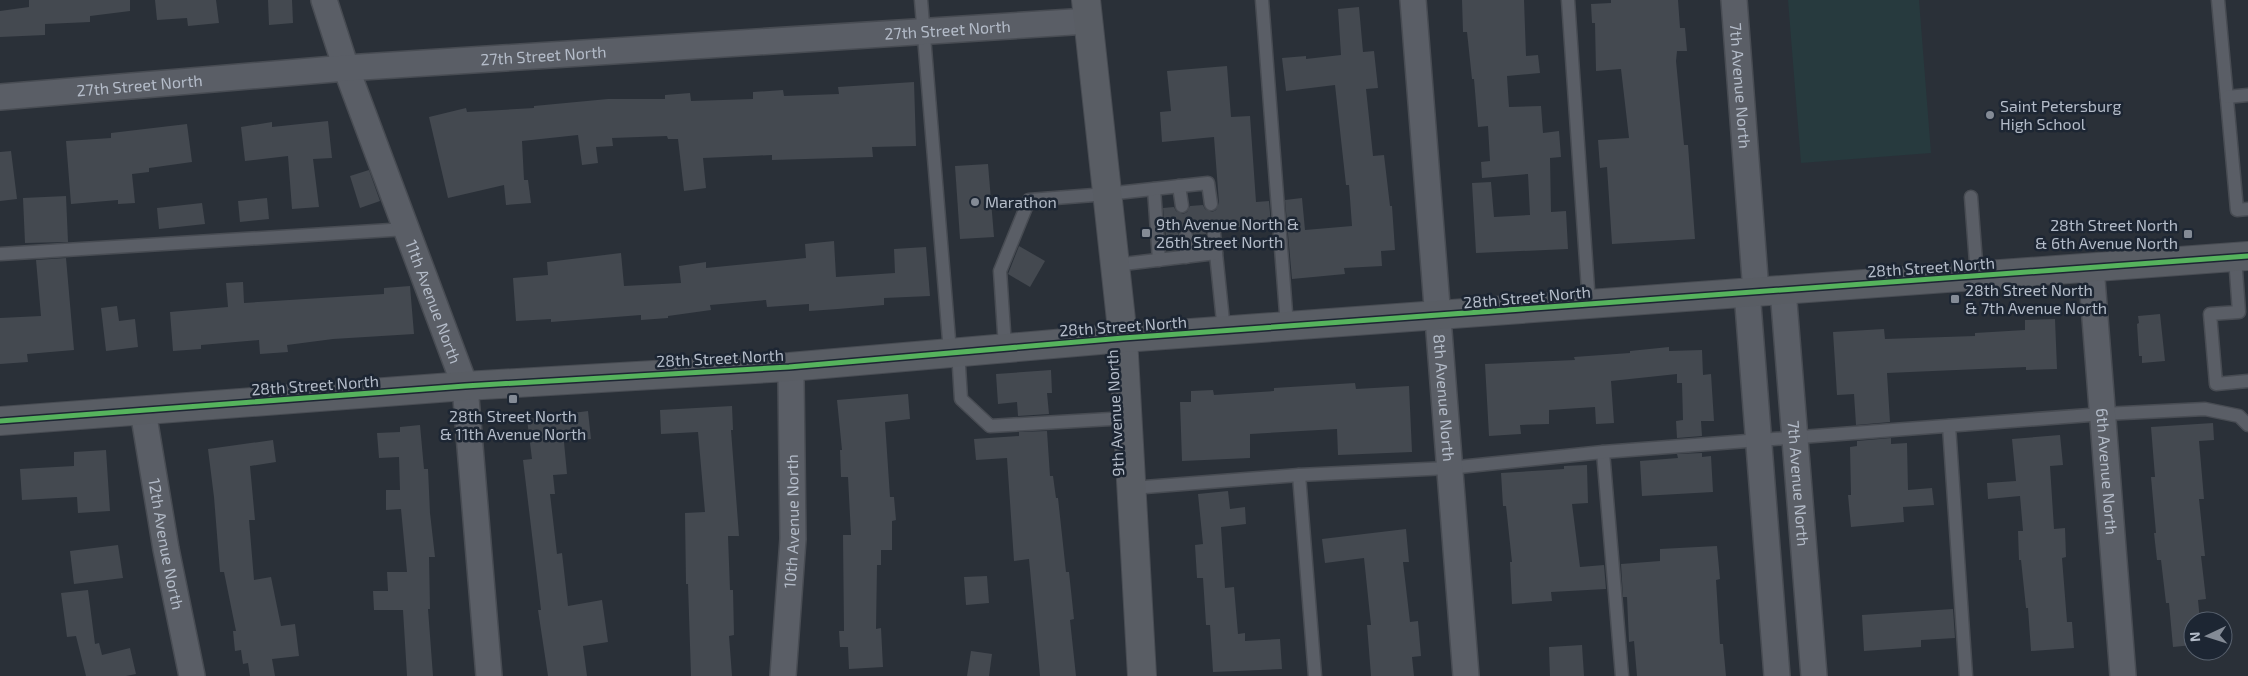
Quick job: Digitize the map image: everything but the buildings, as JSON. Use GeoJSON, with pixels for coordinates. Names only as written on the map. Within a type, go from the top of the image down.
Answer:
{"type":"FeatureCollection","features":[{"type":"Feature","properties":{"kind":"street","name":"11th Avenue North"},"geometry":{"type":"LineString","coordinates":[[324,0],[346,68],[465,386],[489,676]]}},
{"type":"Feature","properties":{"kind":"street","name":"8th Avenue North"},"geometry":{"type":"LineString","coordinates":[[1413,0],[1466,676]]}},
{"type":"Feature","properties":{"kind":"street","name":"7th Avenue North"},"geometry":{"type":"LineString","coordinates":[[1734,0],[1759,440],[1777,676]]}},
{"type":"Feature","properties":{"kind":"street","name":"27th Street North"},"geometry":{"type":"LineString","coordinates":[[0,98],[346,68],[924,33],[1087,10]]}},
{"type":"Feature","properties":{"kind":"street","name":"9th Avenue North"},"geometry":{"type":"LineString","coordinates":[[1087,10],[1123,338],[1142,676]]}},
{"type":"Feature","properties":{"kind":"street","name":"28th Street North"},"geometry":{"type":"LineString","coordinates":[[0,421],[465,386],[789,367],[954,351],[1224,330],[2241,256]]}},
{"type":"Feature","properties":{"kind":"street","name":"6th Avenue North"},"geometry":{"type":"LineString","coordinates":[[2092,267],[2123,676]]}},
{"type":"Feature","properties":{"kind":"street","name":"7th Avenue North"},"geometry":{"type":"LineString","coordinates":[[1784,290],[1814,676]]}},
{"type":"Feature","properties":{"kind":"street","name":"10th Avenue North"},"geometry":{"type":"LineString","coordinates":[[783,676],[793,539],[791,380],[789,367]]}},
{"type":"Feature","properties":{"kind":"street","name":"12th Avenue North"},"geometry":{"type":"LineString","coordinates":[[143,411],[166,549],[192,676]]}},
{"type":"Feature","properties":{"kind":"lane"},"geometry":{"type":"LineString","coordinates":[[921,0],[954,351],[961,400],[990,426],[1128,418]]}},
{"type":"Feature","properties":{"kind":"lane"},"geometry":{"type":"LineString","coordinates":[[1262,0],[1287,326]]}},
{"type":"Feature","properties":{"kind":"lane"},"geometry":{"type":"LineString","coordinates":[[1568,0],[1589,304]]}},
{"type":"Feature","properties":{"kind":"lane"},"geometry":{"type":"LineString","coordinates":[[2218,0],[2237,210],[2248,209]]}},
{"type":"Feature","properties":{"kind":"lane"},"geometry":{"type":"LineString","coordinates":[[2227,97],[2248,96]]}},
{"type":"Feature","properties":{"kind":"lane"},"geometry":{"type":"LineString","coordinates":[[1005,347],[1000,271],[1029,200],[1208,183],[1211,204]]}},
{"type":"Feature","properties":{"kind":"lane"},"geometry":{"type":"LineString","coordinates":[[1179,186],[1182,206]]}},
{"type":"Feature","properties":{"kind":"lane"},"geometry":{"type":"LineString","coordinates":[[1154,189],[1159,260]]}},
{"type":"Feature","properties":{"kind":"lane"},"geometry":{"type":"LineString","coordinates":[[1971,196],[1977,276]]}},
{"type":"Feature","properties":{"kind":"lane"},"geometry":{"type":"LineString","coordinates":[[0,254],[407,229]]}},
{"type":"Feature","properties":{"kind":"lane"},"geometry":{"type":"LineString","coordinates":[[1214,234],[1224,330]]}},
{"type":"Feature","properties":{"kind":"lane"},"geometry":{"type":"LineString","coordinates":[[1186,236],[1186,257]]}},
{"type":"Feature","properties":{"kind":"lane"},"geometry":{"type":"LineString","coordinates":[[1115,265],[1216,253]]}},
{"type":"Feature","properties":{"kind":"lane"},"geometry":{"type":"LineString","coordinates":[[2241,256],[2239,312],[2210,314],[2216,384],[2248,381]]}},
{"type":"Feature","properties":{"kind":"lane"},"geometry":{"type":"LineString","coordinates":[[1132,488],[1299,475],[1449,468],[1603,452],[2103,414],[2205,409],[2239,416],[2248,425]]}},
{"type":"Feature","properties":{"kind":"lane"},"geometry":{"type":"LineString","coordinates":[[1949,426],[1966,676]]}},
{"type":"Feature","properties":{"kind":"lane"},"geometry":{"type":"LineString","coordinates":[[1603,452],[1622,676]]}},
{"type":"Feature","properties":{"kind":"lane"},"geometry":{"type":"LineString","coordinates":[[1299,475],[1315,676]]}},
{"type":"Feature","properties":{"kind":"green space"},"geometry":{"type":"Polygon","coordinates":[[[1788,0],[1919,0],[1931,153],[1801,163],[1788,0]]]}},
{"type":"Feature","properties":{"kind":"cycle path"},"geometry":{"type":"LineString","coordinates":[[0,421],[465,386],[789,367],[1123,338],[2248,256]]}},
{"type":"Feature","properties":{"kind":"place","name":"Saint Petersburg High School"},"geometry":{"type":"Point","coordinates":[1990,115]}},
{"type":"Feature","properties":{"kind":"place","name":"Marathon"},"geometry":{"type":"Point","coordinates":[975,202]}},
{"type":"Feature","properties":{"kind":"place","name":"9th Avenue North & 26th Street North"},"geometry":{"type":"Point","coordinates":[1146,233]}},
{"type":"Feature","properties":{"kind":"place","name":"28th Street North & 6th Avenue North"},"geometry":{"type":"Point","coordinates":[2188,234]}},
{"type":"Feature","properties":{"kind":"place","name":"28th Street North & 7th Avenue North"},"geometry":{"type":"Point","coordinates":[1955,299]}},
{"type":"Feature","properties":{"kind":"place","name":"28th Street North & 11th Avenue North"},"geometry":{"type":"Point","coordinates":[513,399]}}]}
